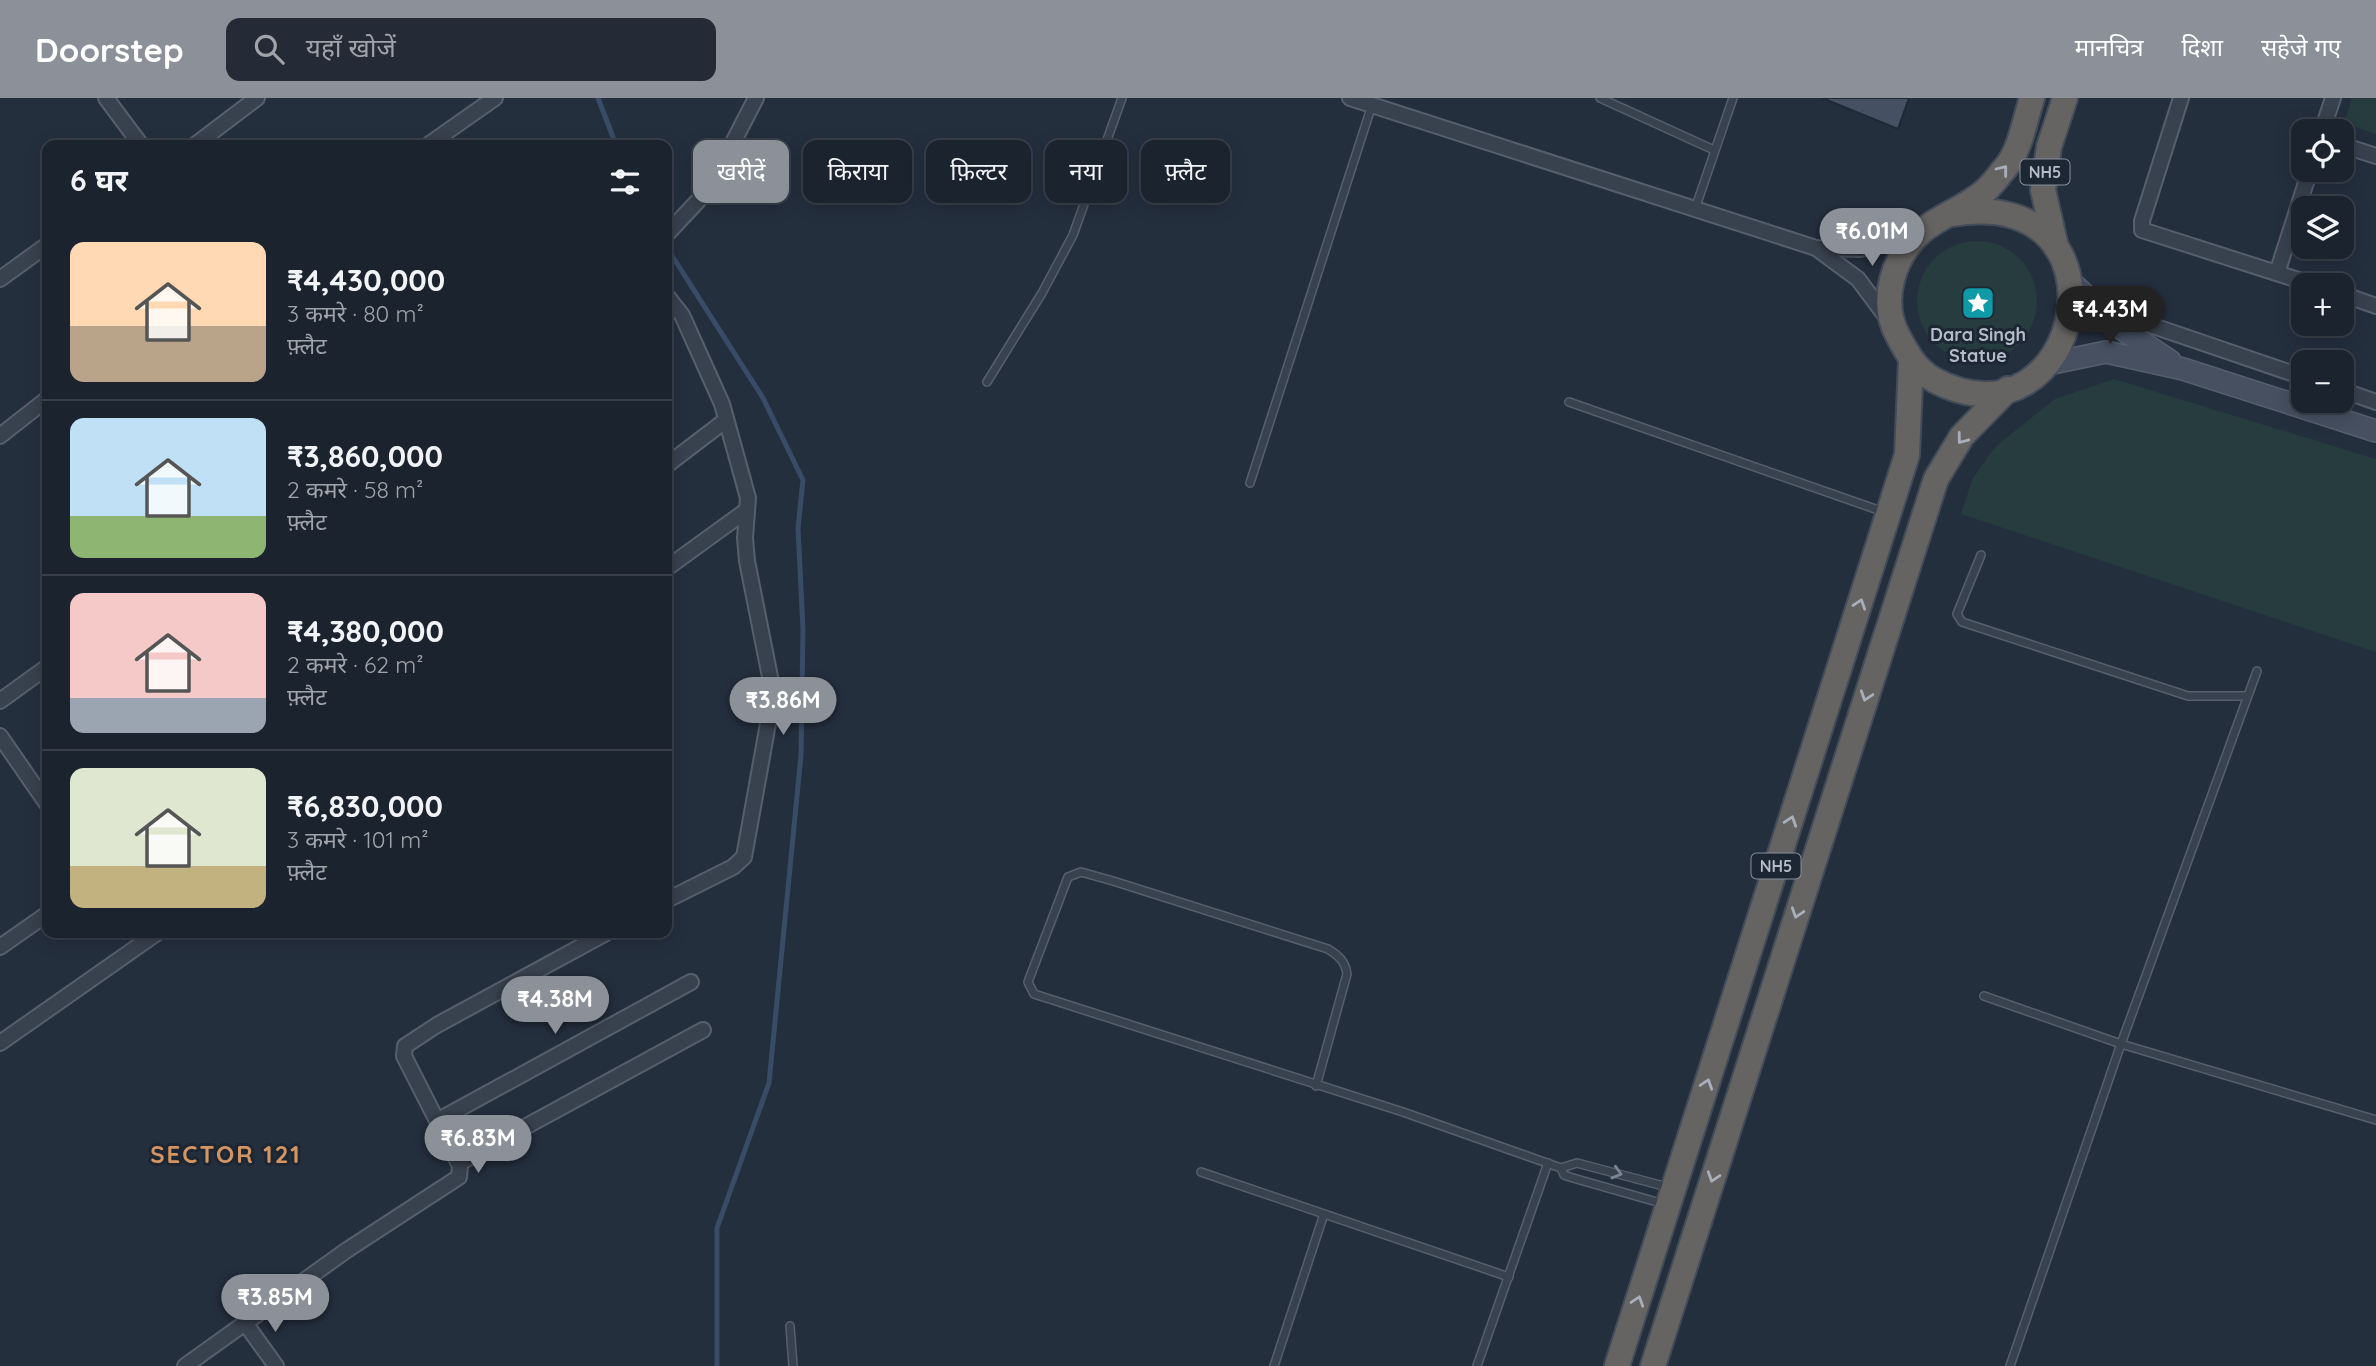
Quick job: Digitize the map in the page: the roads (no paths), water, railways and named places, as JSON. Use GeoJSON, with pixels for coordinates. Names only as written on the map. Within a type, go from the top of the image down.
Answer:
{"type":"FeatureCollection","features":[{"type":"Feature","properties":{"kind":"highway","name":"NH5"},"geometry":{"type":"LineString","coordinates":[[2008,389],[1982,393],[1955,390],[1931,379],[1911,361],[1892,324],[1891,284],[1897,264],[1922,231],[1985,191],[2009,164],[2032,98]]}},
{"type":"Feature","properties":{"kind":"highway","name":"NH5"},"geometry":{"type":"LineString","coordinates":[[1653,1366],[1936,479],[1962,436],[2008,389],[2036,374],[2048,364],[2064,340],[2072,311],[2071,282],[2056,248],[2043,190],[2049,147],[2065,98]]}},
{"type":"Feature","properties":{"kind":"highway","name":"NH5"},"geometry":{"type":"LineString","coordinates":[[1952,214],[1981,209],[2010,214],[2035,227],[2056,248]]}},
{"type":"Feature","properties":{"kind":"highway","name":"NH5"},"geometry":{"type":"LineString","coordinates":[[1617,1366],[1907,455],[1911,361]]}},
{"type":"Feature","properties":{"kind":"main road"},"geometry":{"type":"LineString","coordinates":[[2071,282],[2107,316],[2183,369]]}},
{"type":"Feature","properties":{"kind":"main road"},"geometry":{"type":"LineString","coordinates":[[2048,364],[2106,352],[2183,369],[2376,431]]}},
{"type":"Feature","properties":{"kind":"street"},"geometry":{"type":"LineString","coordinates":[[106,98],[137,140]]}},
{"type":"Feature","properties":{"kind":"street"},"geometry":{"type":"LineString","coordinates":[[201,140],[257,98]]}},
{"type":"Feature","properties":{"kind":"street"},"geometry":{"type":"LineString","coordinates":[[435,140],[495,98]]}},
{"type":"Feature","properties":{"kind":"street"},"geometry":{"type":"LineString","coordinates":[[672,229],[709,189],[756,98]]}},
{"type":"Feature","properties":{"kind":"street"},"geometry":{"type":"LineString","coordinates":[[1350,98],[1816,248],[1860,249],[1922,231]]}},
{"type":"Feature","properties":{"kind":"street"},"geometry":{"type":"LineString","coordinates":[[2181,98],[2142,221],[2142,230],[2291,278]]}},
{"type":"Feature","properties":{"kind":"street"},"geometry":{"type":"LineString","coordinates":[[2326,119],[2333,98]]}},
{"type":"Feature","properties":{"kind":"street"},"geometry":{"type":"LineString","coordinates":[[2354,149],[2376,156]]}},
{"type":"Feature","properties":{"kind":"street"},"geometry":{"type":"LineString","coordinates":[[2277,273],[2306,182]]}},
{"type":"Feature","properties":{"kind":"street"},"geometry":{"type":"LineString","coordinates":[[1816,248],[1858,278],[1892,324]]}},
{"type":"Feature","properties":{"kind":"street"},"geometry":{"type":"LineString","coordinates":[[0,279],[42,249]]}},
{"type":"Feature","properties":{"kind":"street"},"geometry":{"type":"LineString","coordinates":[[2354,299],[2376,306]]}},
{"type":"Feature","properties":{"kind":"street"},"geometry":{"type":"LineString","coordinates":[[672,302],[682,315],[726,420],[748,498],[747,561],[771,682],[769,718],[746,849],[741,861],[672,898]]}},
{"type":"Feature","properties":{"kind":"street"},"geometry":{"type":"LineString","coordinates":[[2107,316],[2124,316],[2291,373]]}},
{"type":"Feature","properties":{"kind":"street"},"geometry":{"type":"LineString","coordinates":[[2354,394],[2376,402]]}},
{"type":"Feature","properties":{"kind":"street"},"geometry":{"type":"LineString","coordinates":[[0,436],[42,403]]}},
{"type":"Feature","properties":{"kind":"street"},"geometry":{"type":"LineString","coordinates":[[672,461],[726,420]]}},
{"type":"Feature","properties":{"kind":"street"},"geometry":{"type":"LineString","coordinates":[[672,564],[747,510]]}},
{"type":"Feature","properties":{"kind":"street"},"geometry":{"type":"LineString","coordinates":[[0,701],[42,671]]}},
{"type":"Feature","properties":{"kind":"street"},"geometry":{"type":"LineString","coordinates":[[0,736],[42,797]]}},
{"type":"Feature","properties":{"kind":"street"},"geometry":{"type":"LineString","coordinates":[[0,947],[42,918]]}},
{"type":"Feature","properties":{"kind":"street"},"geometry":{"type":"LineString","coordinates":[[0,1042],[150,938]]}},
{"type":"Feature","properties":{"kind":"street"},"geometry":{"type":"LineString","coordinates":[[186,1366],[348,1250],[454,1182],[461,1171],[404,1056],[405,1046],[437,1025],[597,938]]}},
{"type":"Feature","properties":{"kind":"street"},"geometry":{"type":"LineString","coordinates":[[437,1121],[691,982]]}},
{"type":"Feature","properties":{"kind":"street"},"geometry":{"type":"LineString","coordinates":[[458,1163],[703,1030]]}},
{"type":"Feature","properties":{"kind":"street"},"geometry":{"type":"LineString","coordinates":[[245,1323],[276,1366]]}},
{"type":"Feature","properties":{"kind":"lane"},"geometry":{"type":"LineString","coordinates":[[986,382],[1042,293],[1073,235],[1122,98]]}},
{"type":"Feature","properties":{"kind":"lane"},"geometry":{"type":"LineString","coordinates":[[1600,98],[1714,150]]}},
{"type":"Feature","properties":{"kind":"lane"},"geometry":{"type":"LineString","coordinates":[[1695,209],[1734,98]]}},
{"type":"Feature","properties":{"kind":"lane"},"geometry":{"type":"LineString","coordinates":[[1250,483],[1372,105]]}},
{"type":"Feature","properties":{"kind":"lane"},"geometry":{"type":"LineString","coordinates":[[1569,402],[1888,514]]}},
{"type":"Feature","properties":{"kind":"lane"},"geometry":{"type":"LineString","coordinates":[[1980,555],[1957,614],[1962,622],[2188,696],[2246,696]]}},
{"type":"Feature","properties":{"kind":"lane"},"geometry":{"type":"LineString","coordinates":[[2011,1366],[2121,1044],[2257,671]]}},
{"type":"Feature","properties":{"kind":"lane"},"geometry":{"type":"LineString","coordinates":[[1316,1086],[1347,974],[1345,964],[1338,956],[1328,948],[1113,881],[1081,872],[1068,877],[1028,982],[1030,991],[1561,1168],[1577,1163],[1671,1197]]}},
{"type":"Feature","properties":{"kind":"lane"},"geometry":{"type":"LineString","coordinates":[[1984,996],[2121,1044],[2376,1120]]}},
{"type":"Feature","properties":{"kind":"lane"},"geometry":{"type":"LineString","coordinates":[[1477,1366],[1548,1163]]}},
{"type":"Feature","properties":{"kind":"lane"},"geometry":{"type":"LineString","coordinates":[[1561,1168],[1564,1175],[1573,1178],[1671,1197]]}},
{"type":"Feature","properties":{"kind":"lane"},"geometry":{"type":"LineString","coordinates":[[1201,1172],[1509,1277]]}},
{"type":"Feature","properties":{"kind":"lane"},"geometry":{"type":"LineString","coordinates":[[1274,1366],[1324,1214]]}},
{"type":"Feature","properties":{"kind":"lane"},"geometry":{"type":"LineString","coordinates":[[790,1326],[793,1366]]}},
{"type":"Feature","properties":{"kind":"waterway"},"geometry":{"type":"LineString","coordinates":[[598,98],[614,140]]}},
{"type":"Feature","properties":{"kind":"waterway"},"geometry":{"type":"LineString","coordinates":[[672,256],[763,398],[803,480],[798,528],[803,629],[801,755],[769,1083],[717,1228],[717,1366]]}},
{"type":"Feature","properties":{"kind":"place","name":"Dara Singh Statue"},"geometry":{"type":"Point","coordinates":[1978,303]}},
{"type":"Feature","properties":{"kind":"district","name":"SECTOR 121"},"geometry":{"type":"Point","coordinates":[226,1155]}}]}
